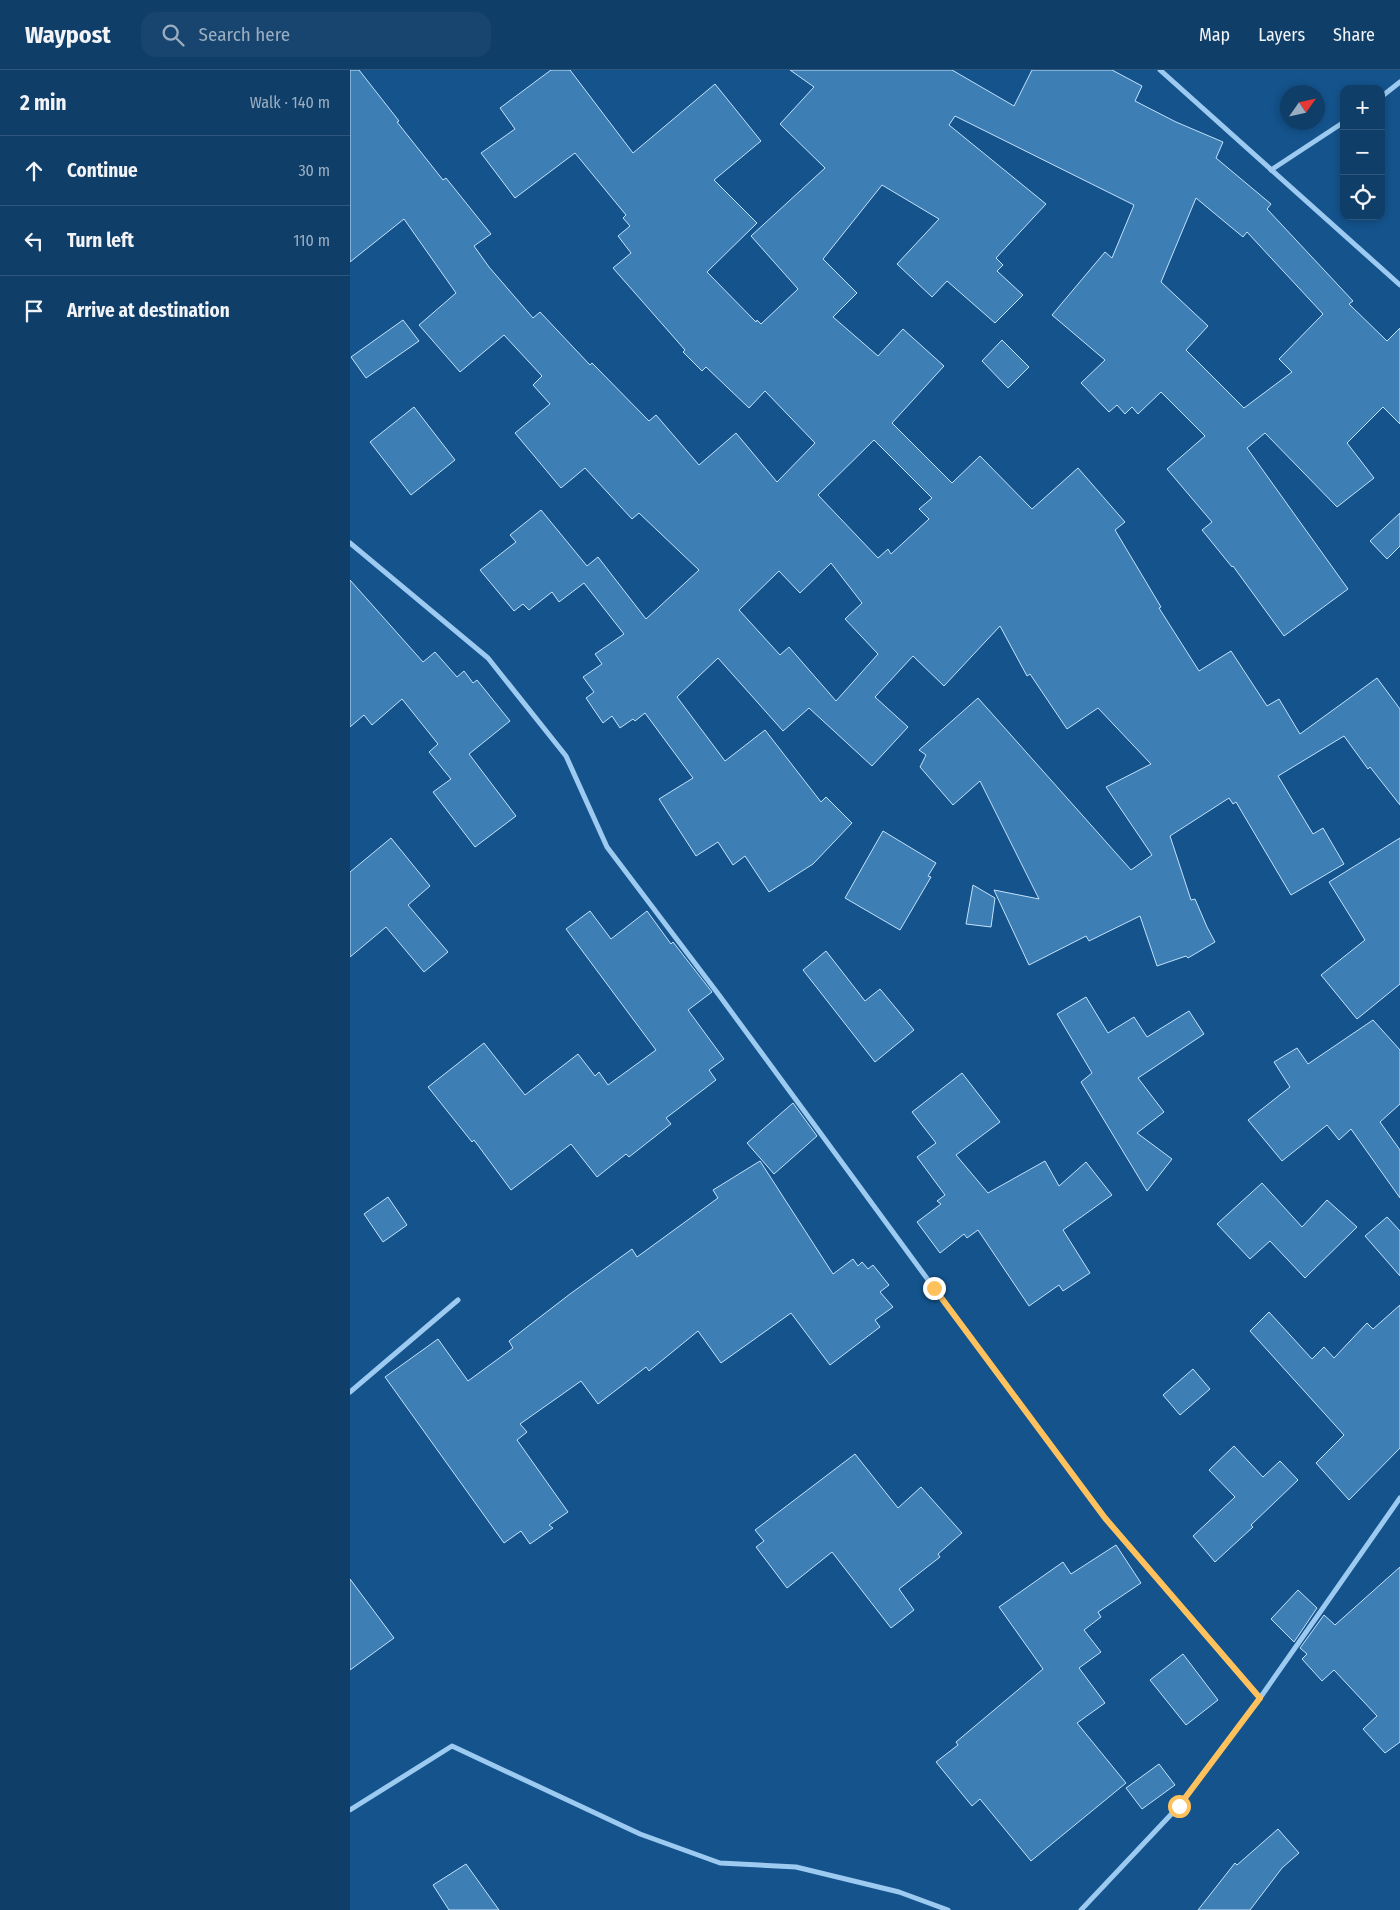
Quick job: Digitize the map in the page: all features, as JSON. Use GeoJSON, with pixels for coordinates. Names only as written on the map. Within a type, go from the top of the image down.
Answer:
{"type":"FeatureCollection","features":[{"type":"Feature","properties":{"kind":"street"},"geometry":{"type":"LineString","coordinates":[[1160,70],[1400,285]]}},
{"type":"Feature","properties":{"kind":"street"},"geometry":{"type":"LineString","coordinates":[[1385,94],[1400,82]]}},
{"type":"Feature","properties":{"kind":"street"},"geometry":{"type":"LineString","coordinates":[[1271,170],[1340,125]]}},
{"type":"Feature","properties":{"kind":"street"},"geometry":{"type":"LineString","coordinates":[[350,543],[488,658],[566,756],[607,847],[719,995],[1105,1518],[1260,1698]]}},
{"type":"Feature","properties":{"kind":"street"},"geometry":{"type":"LineString","coordinates":[[350,1392],[458,1300]]}},
{"type":"Feature","properties":{"kind":"street"},"geometry":{"type":"LineString","coordinates":[[1081,1910],[1179,1806],[1260,1698],[1400,1498]]}},
{"type":"Feature","properties":{"kind":"street"},"geometry":{"type":"LineString","coordinates":[[350,1810],[452,1746],[640,1834],[720,1863],[796,1867],[899,1892],[948,1910]]}},
{"type":"Feature","properties":{"kind":"building"},"geometry":{"type":"Polygon","coordinates":[[[350,70],[359,70],[443,180],[446,178],[491,234],[474,246],[489,267],[533,318],[540,312],[590,365],[592,363],[649,421],[656,415],[699,465],[736,433],[777,482],[815,443],[765,391],[749,408],[706,367],[702,371],[683,352],[685,350],[613,268],[631,253],[618,236],[630,226],[623,218],[626,215],[575,153],[515,198],[481,153],[515,129],[500,108],[551,70],[570,70],[633,153],[715,84],[761,141],[714,180],[757,223],[707,272],[756,322],[757,320],[761,324],[798,289],[751,236],[825,168],[780,124],[814,87],[790,70],[952,70],[1014,106],[1032,70],[1112,70],[1142,86],[1135,101],[1176,122],[1223,142],[1216,158],[1271,204],[1267,209],[1353,301],[1349,304],[1387,341],[1400,328],[1400,424],[1383,407],[1347,443],[1374,478],[1337,507],[1265,433],[1247,448],[1348,589],[1284,636],[1233,566],[1202,530],[1212,522],[1167,469],[1205,436],[1161,392],[1138,414],[1132,407],[1125,414],[1117,405],[1109,412],[1081,383],[1105,360],[1052,315],[1105,252],[1112,258],[1134,205],[955,116],[949,125],[1046,204],[996,258],[1003,265],[997,271],[1023,295],[995,323],[947,281],[932,297],[897,264],[939,219],[882,185],[823,259],[857,293],[833,317],[878,356],[903,329],[944,366],[892,423],[952,483],[980,456],[1032,509],[1078,468],[1125,522],[1115,530],[1161,607],[1159,608],[1199,671],[1231,651],[1267,706],[1279,699],[1300,734],[1377,678],[1400,709],[1400,805],[1370,767],[1368,769],[1344,736],[1278,776],[1313,834],[1323,828],[1344,864],[1291,895],[1236,802],[1233,804],[1229,798],[1170,836],[1191,900],[1195,899],[1215,942],[1188,958],[1186,956],[1157,966],[1140,916],[1089,941],[1086,936],[1029,965],[994,890],[1039,899],[980,781],[953,805],[920,767],[926,755],[919,750],[978,698],[1131,870],[1152,855],[1106,787],[1151,764],[1098,708],[1067,729],[1030,674],[1027,676],[1000,626],[944,686],[913,656],[875,697],[908,727],[872,766],[809,708],[783,731],[718,658],[677,697],[725,761],[765,730],[821,802],[826,797],[852,823],[813,864],[769,892],[745,856],[733,865],[718,842],[696,856],[659,799],[693,778],[645,713],[635,721],[633,719],[620,728],[612,716],[603,723],[586,698],[594,692],[583,677],[602,664],[595,654],[624,634],[584,583],[559,602],[552,592],[529,610],[523,604],[514,611],[480,570],[516,542],[510,535],[541,510],[587,566],[598,557],[646,619],[699,570],[639,513],[632,519],[585,468],[561,488],[515,433],[550,404],[533,385],[542,376],[504,335],[460,372],[419,325],[456,293],[404,219],[350,262],[350,70]],[[1196,198],[1161,282],[1208,326],[1186,350],[1244,408],[1292,372],[1279,359],[1323,314],[1247,232],[1243,237],[1196,198]],[[874,440],[818,495],[878,558],[888,549],[891,554],[929,519],[919,509],[932,498],[874,440]],[[831,563],[800,593],[779,571],[739,610],[780,655],[789,647],[836,701],[878,654],[845,619],[862,603],[831,563]]]}},
{"type":"Feature","properties":{"kind":"building"},"geometry":{"type":"Polygon","coordinates":[[[403,320],[419,341],[366,378],[351,357],[403,320]]]}},
{"type":"Feature","properties":{"kind":"building"},"geometry":{"type":"Polygon","coordinates":[[[1002,340],[1029,367],[1008,388],[982,361],[1002,340]]]}},
{"type":"Feature","properties":{"kind":"building"},"geometry":{"type":"Polygon","coordinates":[[[414,407],[455,460],[411,495],[370,442],[414,407]]]}},
{"type":"Feature","properties":{"kind":"building"},"geometry":{"type":"Polygon","coordinates":[[[1400,513],[1400,546],[1387,559],[1370,541],[1400,513]]]}},
{"type":"Feature","properties":{"kind":"building"},"geometry":{"type":"Polygon","coordinates":[[[350,580],[423,662],[435,652],[457,677],[464,671],[473,683],[477,680],[510,721],[469,754],[516,816],[475,847],[433,792],[451,779],[429,752],[438,744],[402,699],[372,725],[364,715],[350,727],[350,580]]]}},
{"type":"Feature","properties":{"kind":"building"},"geometry":{"type":"Polygon","coordinates":[[[883,831],[936,863],[928,876],[931,877],[900,930],[845,898],[883,831]]]}},
{"type":"Feature","properties":{"kind":"building"},"geometry":{"type":"Polygon","coordinates":[[[391,838],[430,886],[408,905],[448,952],[424,972],[386,927],[350,957],[350,872],[391,838]]]}},
{"type":"Feature","properties":{"kind":"building"},"geometry":{"type":"Polygon","coordinates":[[[1400,838],[1400,984],[1357,1019],[1321,975],[1365,940],[1329,882],[1400,838]]]}},
{"type":"Feature","properties":{"kind":"building"},"geometry":{"type":"Polygon","coordinates":[[[973,885],[995,898],[991,927],[966,924],[973,885]]]}},
{"type":"Feature","properties":{"kind":"building"},"geometry":{"type":"Polygon","coordinates":[[[590,911],[611,939],[647,911],[671,944],[673,942],[712,992],[688,1010],[724,1059],[709,1070],[716,1080],[666,1118],[671,1124],[629,1157],[626,1154],[597,1177],[571,1144],[511,1190],[474,1140],[472,1142],[428,1087],[484,1043],[525,1095],[578,1054],[595,1076],[599,1072],[608,1085],[656,1050],[566,929],[590,911]]]}},
{"type":"Feature","properties":{"kind":"building"},"geometry":{"type":"Polygon","coordinates":[[[826,951],[865,1001],[880,989],[914,1030],[875,1062],[803,970],[826,951]]]}},
{"type":"Feature","properties":{"kind":"building"},"geometry":{"type":"Polygon","coordinates":[[[1086,997],[1108,1033],[1134,1017],[1147,1037],[1189,1011],[1204,1034],[1138,1078],[1164,1112],[1137,1133],[1172,1159],[1147,1191],[1081,1082],[1092,1073],[1057,1014],[1086,997]]]}},
{"type":"Feature","properties":{"kind":"building"},"geometry":{"type":"Polygon","coordinates":[[[1373,1020],[1400,1050],[1400,1104],[1380,1122],[1400,1150],[1400,1198],[1351,1129],[1339,1140],[1327,1125],[1282,1161],[1248,1120],[1290,1087],[1274,1062],[1297,1048],[1308,1064],[1373,1020]]]}},
{"type":"Feature","properties":{"kind":"building"},"geometry":{"type":"Polygon","coordinates":[[[962,1073],[1000,1122],[956,1155],[988,1193],[1045,1161],[1059,1186],[1086,1162],[1112,1195],[1063,1230],[1090,1273],[1063,1291],[1059,1285],[1029,1306],[978,1230],[967,1238],[964,1234],[940,1253],[917,1222],[941,1204],[937,1201],[945,1195],[917,1157],[936,1143],[912,1112],[962,1073]]]}},
{"type":"Feature","properties":{"kind":"building"},"geometry":{"type":"Polygon","coordinates":[[[793,1103],[817,1136],[774,1174],[747,1143],[793,1103]]]}},
{"type":"Feature","properties":{"kind":"building"},"geometry":{"type":"Polygon","coordinates":[[[760,1161],[833,1274],[853,1259],[858,1266],[862,1262],[868,1269],[873,1265],[889,1285],[880,1292],[893,1307],[875,1320],[880,1327],[830,1365],[791,1313],[721,1363],[698,1331],[649,1371],[646,1367],[598,1404],[581,1381],[520,1424],[527,1432],[517,1440],[568,1512],[549,1525],[553,1528],[530,1544],[521,1531],[504,1543],[385,1377],[438,1339],[468,1381],[513,1348],[509,1341],[570,1294],[632,1249],[637,1257],[718,1198],[713,1190],[760,1161]]]}},
{"type":"Feature","properties":{"kind":"building"},"geometry":{"type":"Polygon","coordinates":[[[1262,1183],[1302,1227],[1327,1200],[1357,1227],[1305,1278],[1270,1241],[1250,1259],[1217,1224],[1262,1183]]]}},
{"type":"Feature","properties":{"kind":"building"},"geometry":{"type":"Polygon","coordinates":[[[388,1197],[407,1225],[383,1242],[364,1214],[388,1197]]]}},
{"type":"Feature","properties":{"kind":"building"},"geometry":{"type":"Polygon","coordinates":[[[1387,1217],[1400,1231],[1400,1276],[1365,1236],[1387,1217]]]}},
{"type":"Feature","properties":{"kind":"building"},"geometry":{"type":"Polygon","coordinates":[[[1400,1305],[1400,1448],[1349,1500],[1316,1463],[1344,1435],[1250,1331],[1269,1312],[1312,1359],[1324,1347],[1334,1358],[1367,1323],[1373,1329],[1400,1305]]]}},
{"type":"Feature","properties":{"kind":"building"},"geometry":{"type":"Polygon","coordinates":[[[1193,1369],[1210,1389],[1180,1415],[1163,1395],[1193,1369]]]}},
{"type":"Feature","properties":{"kind":"building"},"geometry":{"type":"Polygon","coordinates":[[[1234,1446],[1263,1477],[1280,1461],[1298,1480],[1251,1525],[1253,1527],[1215,1562],[1193,1536],[1235,1497],[1209,1470],[1234,1446]]]}},
{"type":"Feature","properties":{"kind":"building"},"geometry":{"type":"Polygon","coordinates":[[[855,1454],[898,1508],[921,1487],[962,1533],[938,1554],[940,1557],[899,1589],[914,1610],[891,1628],[832,1552],[787,1588],[756,1547],[764,1541],[755,1530],[855,1454]]]}},
{"type":"Feature","properties":{"kind":"building"},"geometry":{"type":"Polygon","coordinates":[[[1116,1545],[1141,1583],[1098,1612],[1101,1617],[1084,1630],[1101,1652],[1079,1668],[1105,1703],[1077,1723],[1126,1783],[1031,1861],[980,1799],[972,1806],[936,1762],[958,1745],[956,1742],[1043,1669],[999,1607],[1063,1562],[1071,1574],[1116,1545]]]}},
{"type":"Feature","properties":{"kind":"building"},"geometry":{"type":"Polygon","coordinates":[[[1400,1567],[1400,1742],[1385,1753],[1363,1729],[1377,1716],[1334,1670],[1322,1681],[1302,1659],[1307,1654],[1300,1648],[1324,1615],[1335,1625],[1400,1567]]]}},
{"type":"Feature","properties":{"kind":"building"},"geometry":{"type":"Polygon","coordinates":[[[350,1579],[394,1638],[350,1670],[350,1579]]]}},
{"type":"Feature","properties":{"kind":"building"},"geometry":{"type":"Polygon","coordinates":[[[1298,1590],[1317,1608],[1294,1642],[1271,1619],[1298,1590]]]}},
{"type":"Feature","properties":{"kind":"building"},"geometry":{"type":"Polygon","coordinates":[[[1183,1654],[1218,1700],[1186,1725],[1150,1680],[1183,1654]]]}},
{"type":"Feature","properties":{"kind":"building"},"geometry":{"type":"Polygon","coordinates":[[[1159,1764],[1175,1785],[1142,1809],[1126,1788],[1159,1764]]]}},
{"type":"Feature","properties":{"kind":"building"},"geometry":{"type":"Polygon","coordinates":[[[1278,1829],[1299,1853],[1282,1868],[1250,1910],[1198,1910],[1235,1863],[1237,1865],[1278,1829]]]}},
{"type":"Feature","properties":{"kind":"building"},"geometry":{"type":"Polygon","coordinates":[[[466,1864],[499,1910],[449,1910],[433,1885],[466,1864]]]}},
{"type":"Feature","properties":{"kind":"route"},"geometry":{"type":"LineString","coordinates":[[934,1288],[1105,1518],[1260,1698],[1179,1806]]}}]}
